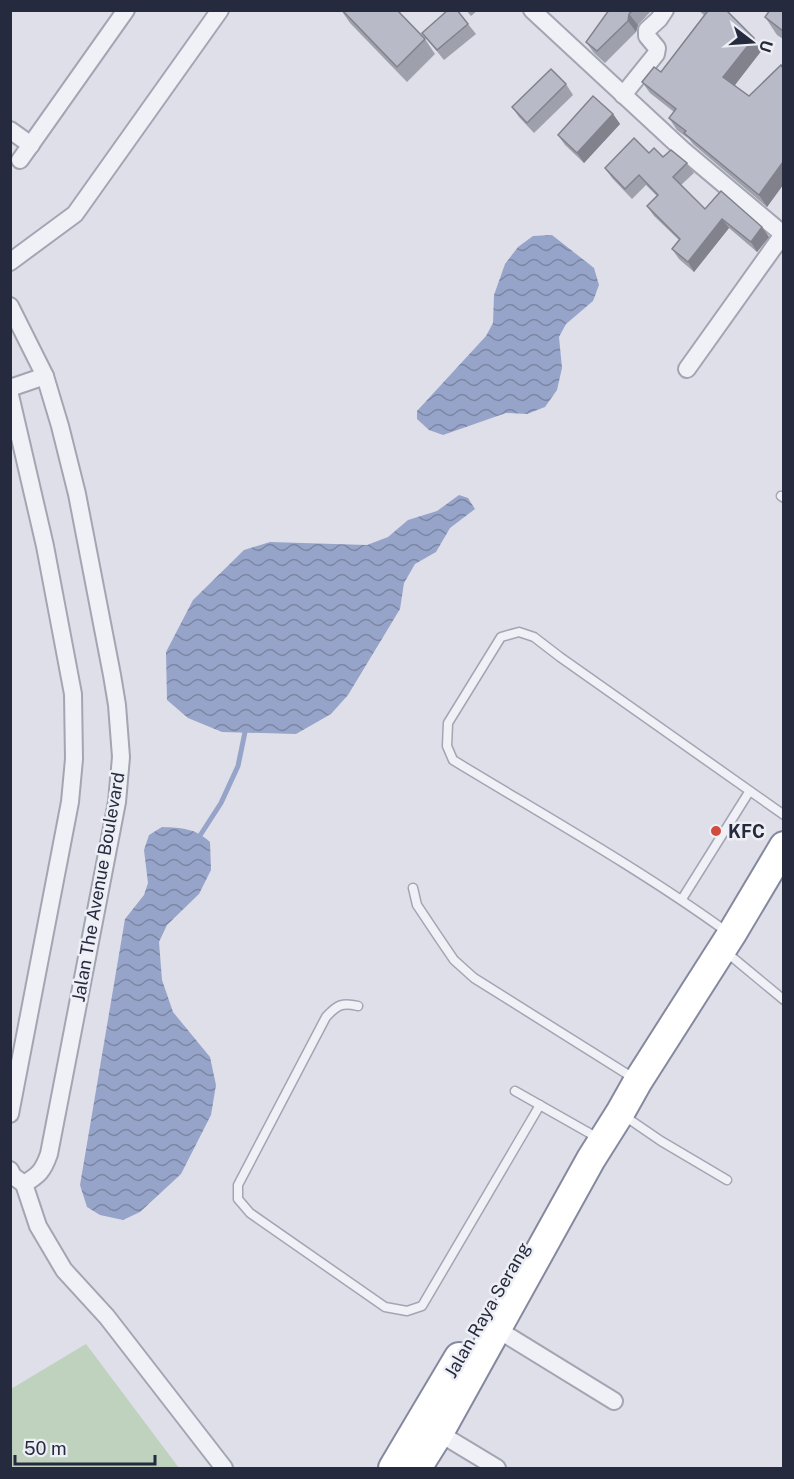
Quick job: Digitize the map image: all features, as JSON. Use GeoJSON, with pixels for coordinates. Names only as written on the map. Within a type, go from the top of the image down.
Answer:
{"type":"FeatureCollection","features":[{"type":"Feature","properties":{"kind":"highway","name":"Jalan Raya Serang"},"geometry":{"type":"LineString","coordinates":[[417,1468],[439,1433],[597,1150],[638,1081],[727,942],[783,846]]}},
{"type":"Feature","properties":{"kind":"highway","name":"Jalan Raya Serang"},"geometry":{"type":"LineString","coordinates":[[393,1468],[549,1202],[597,1150]]}},
{"type":"Feature","properties":{"kind":"street"},"geometry":{"type":"LineString","coordinates":[[21,160],[126,10]]}},
{"type":"Feature","properties":{"kind":"street"},"geometry":{"type":"LineString","coordinates":[[10,262],[75,214],[220,10]]}},
{"type":"Feature","properties":{"kind":"street"},"geometry":{"type":"LineString","coordinates":[[532,10],[703,168],[783,234],[687,369]]}},
{"type":"Feature","properties":{"kind":"street"},"geometry":{"type":"LineString","coordinates":[[623,95],[656,54],[657,48],[647,36],[647,30],[665,10]]}},
{"type":"Feature","properties":{"kind":"street"},"geometry":{"type":"LineString","coordinates":[[10,130],[31,145]]}},
{"type":"Feature","properties":{"kind":"street","name":"Jalan The Avenue Boulevard"},"geometry":{"type":"LineString","coordinates":[[10,306],[45,376],[74,482],[94,576],[117,705],[121,757],[117,802],[49,1154],[45,1167],[38,1176],[24,1184]]}},
{"type":"Feature","properties":{"kind":"street"},"geometry":{"type":"LineString","coordinates":[[10,388],[45,376]]}},
{"type":"Feature","properties":{"kind":"street"},"geometry":{"type":"LineString","coordinates":[[10,395],[45,546],[73,694],[74,759],[70,802],[10,1114]]}},
{"type":"Feature","properties":{"kind":"street"},"geometry":{"type":"LineString","coordinates":[[10,1170],[13,1176],[24,1184],[38,1226],[64,1270],[108,1317],[224,1468]]}},
{"type":"Feature","properties":{"kind":"street"},"geometry":{"type":"LineString","coordinates":[[497,1329],[614,1401]]}},
{"type":"Feature","properties":{"kind":"street"},"geometry":{"type":"LineString","coordinates":[[439,1433],[497,1468]]}},
{"type":"Feature","properties":{"kind":"lane"},"geometry":{"type":"LineString","coordinates":[[783,815],[534,637],[519,632],[501,637],[448,723],[447,746],[453,760],[682,899],[783,1000]]}},
{"type":"Feature","properties":{"kind":"lane"},"geometry":{"type":"LineString","coordinates":[[682,899],[749,792]]}},
{"type":"Feature","properties":{"kind":"lane"},"geometry":{"type":"LineString","coordinates":[[413,888],[417,904],[454,960],[474,978],[638,1081]]}},
{"type":"Feature","properties":{"kind":"lane"},"geometry":{"type":"LineString","coordinates":[[358,1006],[346,1003],[334,1008],[326,1017],[238,1185],[238,1199],[250,1213],[385,1307],[407,1311],[422,1306],[540,1105]]}},
{"type":"Feature","properties":{"kind":"lane"},"geometry":{"type":"LineString","coordinates":[[514,1091],[540,1105],[597,1150]]}},
{"type":"Feature","properties":{"kind":"lane"},"geometry":{"type":"LineString","coordinates":[[620,1113],[661,1141],[727,1180]]}},
{"type":"Feature","properties":{"kind":"green space"},"geometry":{"type":"Polygon","coordinates":[[[86,1344],[179,1468],[11,1468],[11,1389],[86,1344]]]}},
{"type":"Feature","properties":{"kind":"water"},"geometry":{"type":"Polygon","coordinates":[[[552,235],[594,268],[599,285],[593,301],[566,324],[559,337],[562,368],[557,390],[545,407],[527,414],[506,413],[443,435],[429,430],[417,419],[417,411],[486,336],[493,323],[494,295],[505,264],[518,247],[533,236],[552,235]]]}},
{"type":"Feature","properties":{"kind":"water"},"geometry":{"type":"Polygon","coordinates":[[[459,495],[468,498],[475,509],[450,528],[436,552],[415,564],[404,583],[400,609],[348,695],[331,714],[296,734],[222,732],[188,718],[167,700],[166,652],[193,600],[244,550],[270,542],[367,545],[388,537],[408,520],[437,511],[459,495]]]}},
{"type":"Feature","properties":{"kind":"water"},"geometry":{"type":"Polygon","coordinates":[[[162,827],[193,831],[210,842],[211,870],[199,894],[167,925],[159,942],[162,980],[173,1012],[210,1057],[216,1085],[211,1115],[181,1174],[140,1212],[123,1220],[100,1215],[87,1207],[80,1185],[125,919],[144,895],[148,883],[144,850],[149,835],[162,827]]]}},
{"type":"Feature","properties":{"kind":"building"},"geometry":{"type":"Polygon","coordinates":[[[342,10],[397,10],[425,39],[397,67],[342,10]]]}},
{"type":"Feature","properties":{"kind":"building"},"geometry":{"type":"Polygon","coordinates":[[[448,10],[457,10],[468,24],[437,50],[422,33],[448,10]]]}},
{"type":"Feature","properties":{"kind":"building"},"geometry":{"type":"Polygon","coordinates":[[[609,10],[633,10],[629,14],[628,21],[597,51],[586,42],[609,10]]]}},
{"type":"Feature","properties":{"kind":"building"},"geometry":{"type":"Polygon","coordinates":[[[705,10],[726,10],[754,38],[723,77],[749,96],[781,65],[783,68],[783,162],[759,195],[684,133],[686,131],[669,118],[676,109],[642,82],[654,67],[661,72],[707,12],[705,10]]]}},
{"type":"Feature","properties":{"kind":"building"},"geometry":{"type":"Polygon","coordinates":[[[770,10],[783,10],[783,31],[765,17],[770,10]]]}},
{"type":"Feature","properties":{"kind":"building"},"geometry":{"type":"Polygon","coordinates":[[[551,69],[566,84],[527,123],[512,107],[551,69]]]}},
{"type":"Feature","properties":{"kind":"building"},"geometry":{"type":"Polygon","coordinates":[[[593,96],[613,114],[577,153],[558,135],[593,96]]]}},
{"type":"Feature","properties":{"kind":"building"},"geometry":{"type":"Polygon","coordinates":[[[634,138],[649,153],[654,148],[663,157],[671,150],[687,163],[673,177],[705,209],[721,191],[762,227],[751,242],[722,219],[688,262],[672,249],[680,239],[647,206],[658,195],[639,175],[625,189],[605,168],[634,138]]]}},
{"type":"Feature","properties":{"kind":"waterway"},"geometry":{"type":"LineString","coordinates":[[201,834],[221,803],[238,766],[245,732]]}},
{"type":"Feature","properties":{"kind":"place","name":"KFC"},"geometry":{"type":"Point","coordinates":[716,831]}}]}
